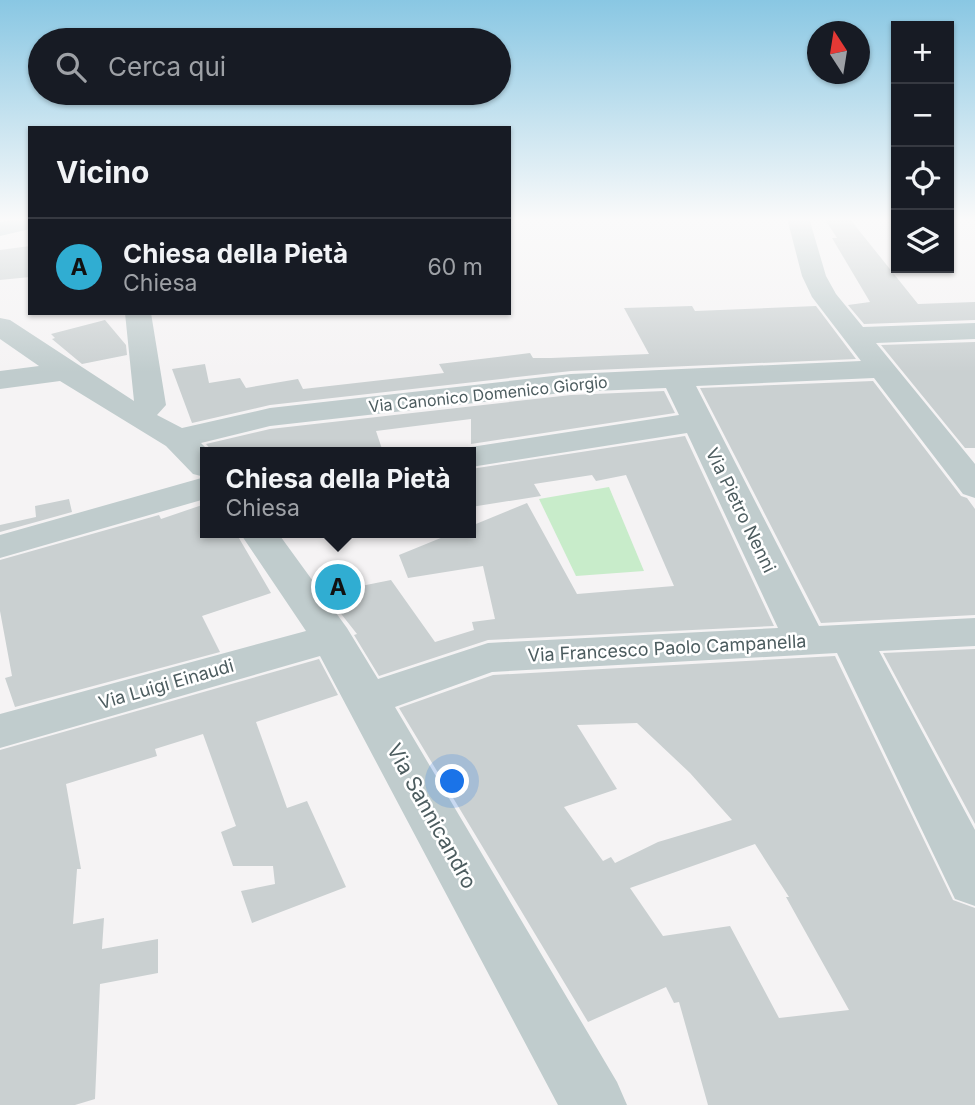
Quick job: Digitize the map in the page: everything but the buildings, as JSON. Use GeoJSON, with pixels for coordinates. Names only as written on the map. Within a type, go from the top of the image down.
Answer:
{"type":"FeatureCollection","features":[{"type":"Feature","properties":{"kind":"street"},"geometry":{"type":"LineString","coordinates":[[812,270],[825,297],[856,336],[964,456],[975,487]]}},
{"type":"Feature","properties":{"kind":"street"},"geometry":{"type":"LineString","coordinates":[[136,416],[150,405],[138,315]]}},
{"type":"Feature","properties":{"kind":"street"},"geometry":{"type":"LineString","coordinates":[[0,326],[65,371],[178,439],[200,462]]}},
{"type":"Feature","properties":{"kind":"street"},"geometry":{"type":"LineString","coordinates":[[856,336],[975,331]]}},
{"type":"Feature","properties":{"kind":"street","name":"Via Canonico Domenico Giorgio"},"geometry":{"type":"LineString","coordinates":[[178,439],[270,417],[571,383],[884,369]]}},
{"type":"Feature","properties":{"kind":"street"},"geometry":{"type":"LineString","coordinates":[[0,380],[65,371]]}},
{"type":"Feature","properties":{"kind":"street","name":"Via Pietro Nenni"},"geometry":{"type":"LineString","coordinates":[[677,379],[698,422],[975,883]]}},
{"type":"Feature","properties":{"kind":"street"},"geometry":{"type":"LineString","coordinates":[[476,456],[698,422]]}},
{"type":"Feature","properties":{"kind":"street"},"geometry":{"type":"LineString","coordinates":[[0,547],[200,489]]}},
{"type":"Feature","properties":{"kind":"street","name":"Via Sannicandro"},"geometry":{"type":"LineString","coordinates":[[262,538],[332,638],[594,1105]]}},
{"type":"Feature","properties":{"kind":"street","name":"Via Francesco Paolo Campanella"},"geometry":{"type":"LineString","coordinates":[[367,700],[488,658],[975,632]]}},
{"type":"Feature","properties":{"kind":"street","name":"Via Luigi Einaudi"},"geometry":{"type":"LineString","coordinates":[[0,731],[332,638]]}},
{"type":"Feature","properties":{"kind":"green space"},"geometry":{"type":"Polygon","coordinates":[[[609,487],[644,571],[576,576],[539,499],[609,487]]]}},
{"type":"Feature","properties":{"kind":"place","name":"Chiesa della Pietà"},"geometry":{"type":"Point","coordinates":[338,587]}}]}
